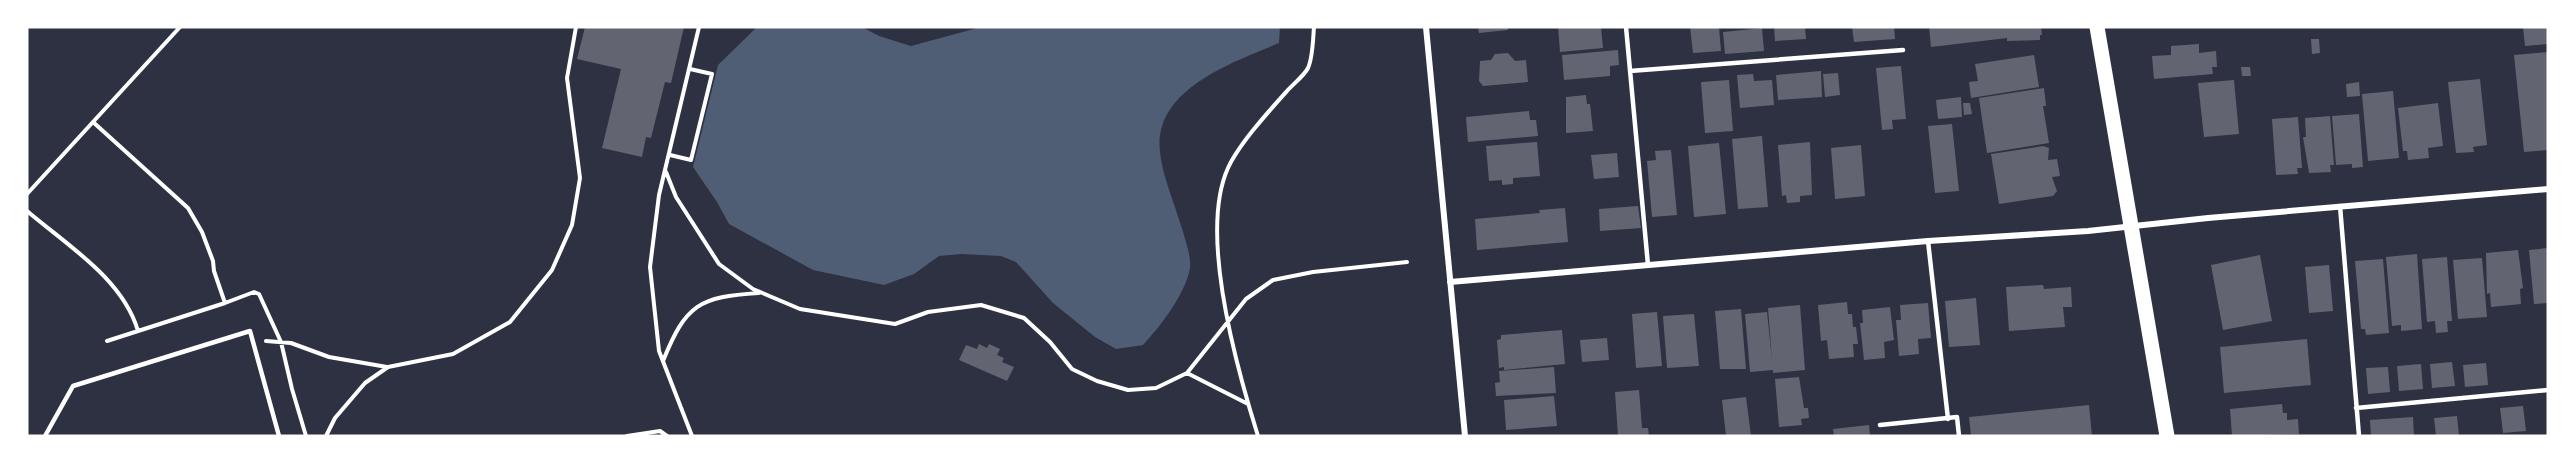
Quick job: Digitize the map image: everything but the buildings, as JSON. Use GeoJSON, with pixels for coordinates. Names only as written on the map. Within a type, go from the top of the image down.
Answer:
{"type":"FeatureCollection","features":[{"type":"Feature","properties":{"kind":"main road"},"geometry":{"type":"LineString","coordinates":[[2097,27],[2167,436]]}},
{"type":"Feature","properties":{"kind":"street"},"geometry":{"type":"LineString","coordinates":[[1426,27],[1465,436]]}},
{"type":"Feature","properties":{"kind":"street"},"geometry":{"type":"LineString","coordinates":[[1450,282],[1928,241],[2131,227],[2340,206],[2548,189]]}},
{"type":"Feature","properties":{"kind":"lane"},"geometry":{"type":"LineString","coordinates":[[1626,27],[1648,265]]}},
{"type":"Feature","properties":{"kind":"lane"},"geometry":{"type":"LineString","coordinates":[[1630,71],[1903,50]]}},
{"type":"Feature","properties":{"kind":"lane"},"geometry":{"type":"LineString","coordinates":[[2340,206],[2359,436]]}},
{"type":"Feature","properties":{"kind":"lane"},"geometry":{"type":"LineString","coordinates":[[1928,241],[1948,419]]}},
{"type":"Feature","properties":{"kind":"lane"},"geometry":{"type":"LineString","coordinates":[[45,436],[73,386],[250,331],[279,436]]}},
{"type":"Feature","properties":{"kind":"lane"},"geometry":{"type":"LineString","coordinates":[[2356,408],[2548,390]]}},
{"type":"Feature","properties":{"kind":"lane"},"geometry":{"type":"LineString","coordinates":[[1880,425],[1957,417],[1959,436]]}},
{"type":"Feature","properties":{"kind":"path"},"geometry":{"type":"LineString","coordinates":[[27,194],[180,27]]}},
{"type":"Feature","properties":{"kind":"path"},"geometry":{"type":"LineString","coordinates":[[252,340],[291,343],[328,357],[388,367],[453,354],[510,322],[552,270],[572,225],[580,178],[567,78],[576,27]]}},
{"type":"Feature","properties":{"kind":"path"},"geometry":{"type":"LineString","coordinates":[[692,436],[659,351],[650,267],[659,195],[699,27]]}},
{"type":"Feature","properties":{"kind":"path"},"geometry":{"type":"LineString","coordinates":[[1258,436],[1227,322],[1219,254],[1219,201],[1228,167],[1264,116],[1308,68],[1314,27]]}},
{"type":"Feature","properties":{"kind":"path"},"geometry":{"type":"LineString","coordinates":[[670,155],[691,160],[712,74],[690,69]]}},
{"type":"Feature","properties":{"kind":"path"},"geometry":{"type":"LineString","coordinates":[[93,122],[188,208],[209,251],[225,303]]}},
{"type":"Feature","properties":{"kind":"path"},"geometry":{"type":"LineString","coordinates":[[666,172],[676,197],[719,264],[762,293],[800,309],[895,324],[928,312],[981,304],[1024,318],[1050,342],[1072,369],[1097,381],[1128,390],[1156,388],[1187,373],[1246,299],[1273,280],[1346,268],[1407,262]]}},
{"type":"Feature","properties":{"kind":"path"},"geometry":{"type":"LineString","coordinates":[[27,211],[113,284],[132,312],[138,331]]}},
{"type":"Feature","properties":{"kind":"path"},"geometry":{"type":"LineString","coordinates":[[107,341],[254,292],[260,294],[281,342],[306,436]]}},
{"type":"Feature","properties":{"kind":"path"},"geometry":{"type":"LineString","coordinates":[[663,362],[675,332],[698,305],[725,296],[762,293]]}},
{"type":"Feature","properties":{"kind":"path"},"geometry":{"type":"LineString","coordinates":[[326,436],[335,418],[365,383],[388,367]]}},
{"type":"Feature","properties":{"kind":"path"},"geometry":{"type":"LineString","coordinates":[[1187,373],[1248,404]]}},
{"type":"Feature","properties":{"kind":"path"},"geometry":{"type":"LineString","coordinates":[[627,436],[660,431],[667,436]]}},
{"type":"Feature","properties":{"kind":"water"},"geometry":{"type":"Polygon","coordinates":[[[757,27],[862,27],[879,36],[911,46],[981,27],[1280,27],[1279,43],[1199,81],[1182,95],[1169,111],[1161,130],[1160,152],[1164,174],[1188,247],[1190,268],[1188,278],[1178,299],[1143,345],[1116,349],[1095,337],[1053,303],[1016,262],[1001,256],[961,254],[939,256],[914,274],[884,285],[813,270],[729,224],[693,167],[718,65],[757,27]]]}}]}
